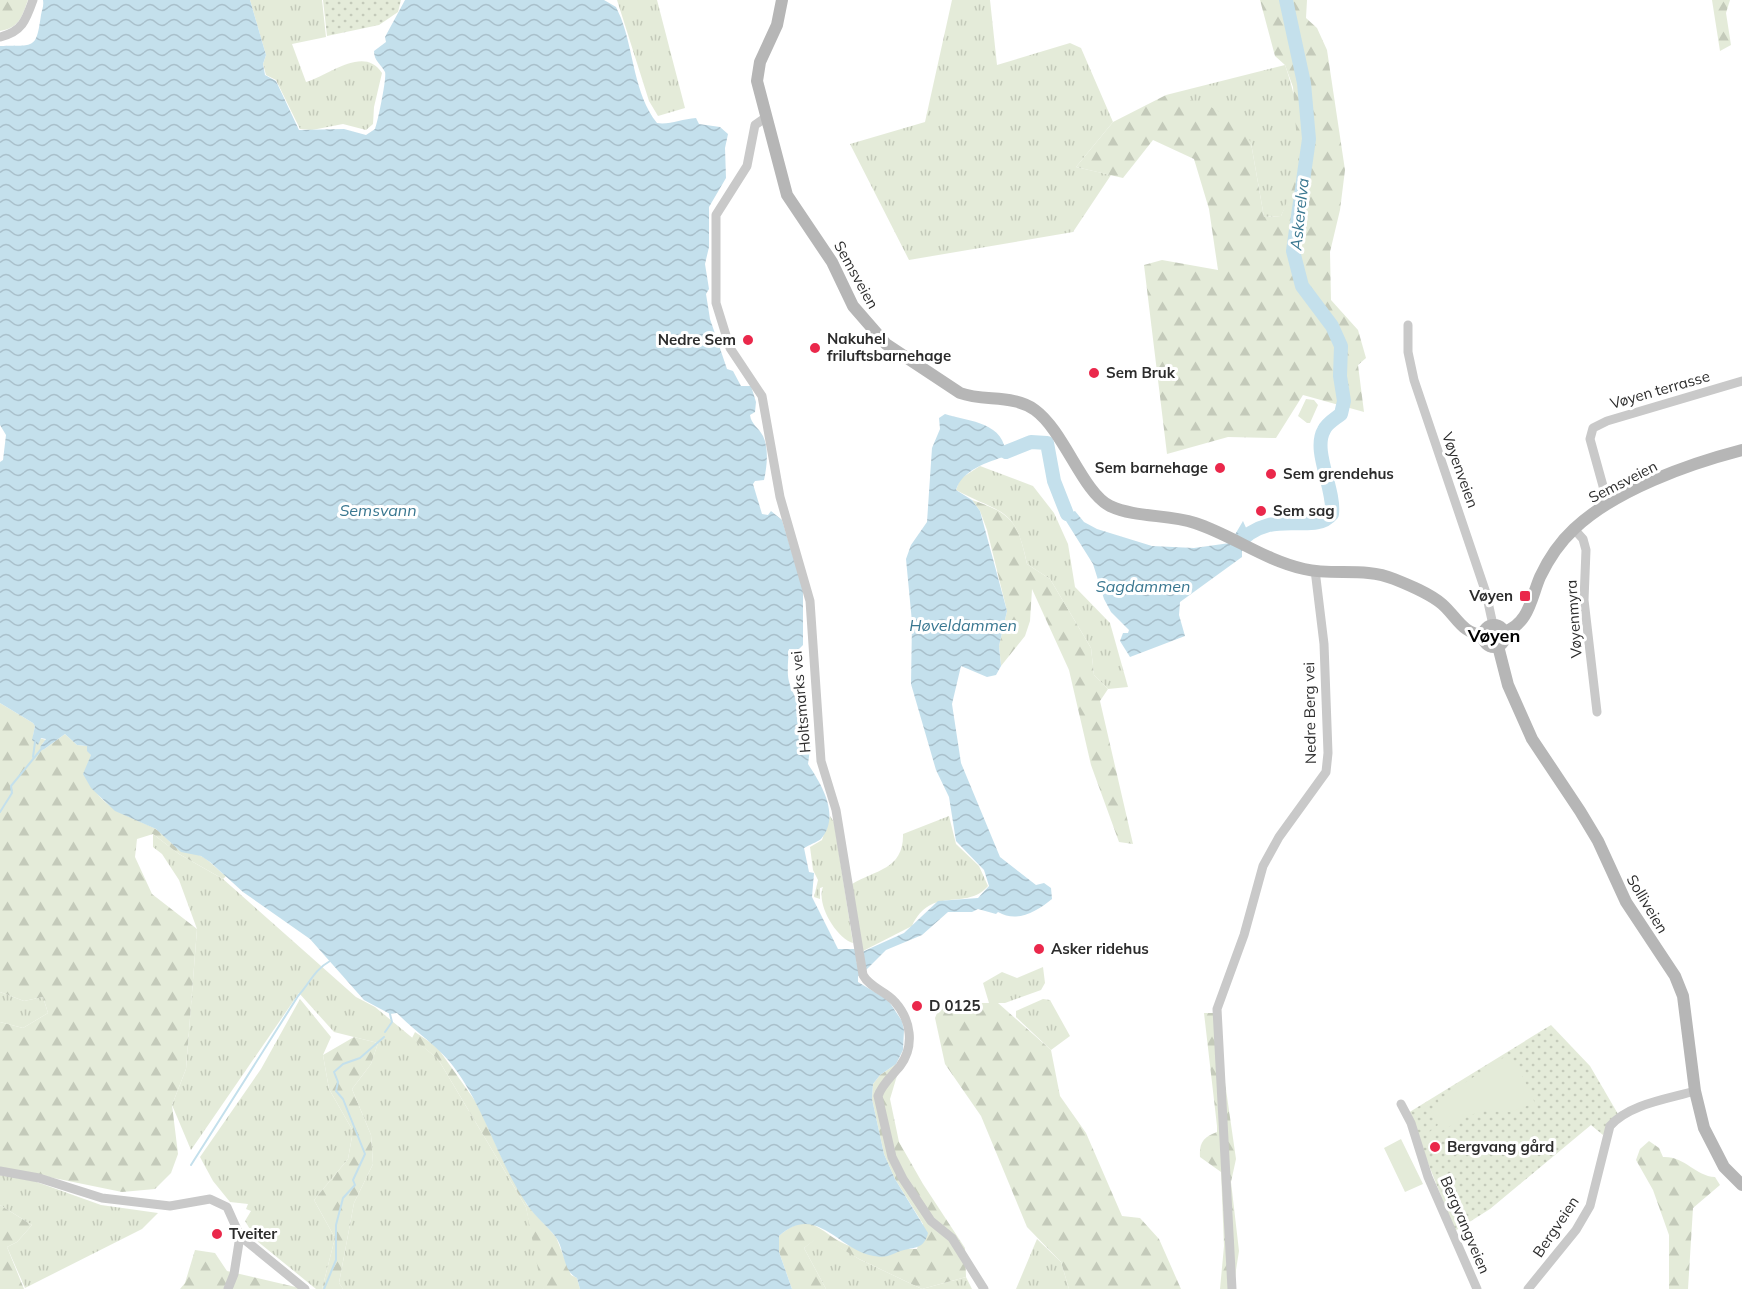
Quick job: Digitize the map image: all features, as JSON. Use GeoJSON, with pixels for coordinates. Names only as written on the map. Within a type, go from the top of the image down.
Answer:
{"type":"FeatureCollection","features":[{"type":"Feature","properties":{"kind":"main road","name":"Semsveien"},"geometry":{"type":"LineString","coordinates":[[782,0],[777,25],[757,72],[758,93],[787,195],[832,262],[854,306],[886,344],[960,393],[974,398],[1012,401],[1035,410],[1069,451],[1104,503],[1122,510],[1192,522],[1294,566],[1315,570]]}},
{"type":"Feature","properties":{"kind":"main road","name":"Semsveien"},"geometry":{"type":"LineString","coordinates":[[1504,632],[1520,624],[1548,562],[1574,529],[1608,504],[1677,471],[1742,450]]}},
{"type":"Feature","properties":{"kind":"main road"},"geometry":{"type":"LineString","coordinates":[[1315,570],[1358,570],[1390,577],[1442,604],[1463,628],[1472,634],[1484,635]]}},
{"type":"Feature","properties":{"kind":"main road"},"geometry":{"type":"LineString","coordinates":[[1493,625],[1500,626],[1504,632],[1505,639],[1498,646],[1488,644],[1484,635],[1485,629],[1493,625]]}},
{"type":"Feature","properties":{"kind":"main road","name":"Solliveien"},"geometry":{"type":"LineString","coordinates":[[1498,646],[1508,685],[1532,739],[1580,811],[1626,902],[1675,976],[1683,996],[1695,1091],[1704,1128],[1724,1167],[1742,1185]]}},
{"type":"Feature","properties":{"kind":"street"},"geometry":{"type":"LineString","coordinates":[[0,37],[20,30],[26,22],[33,0]]}},
{"type":"Feature","properties":{"kind":"street","name":"Holtsmarks vei"},"geometry":{"type":"LineString","coordinates":[[765,118],[754,125],[747,166],[716,215],[720,320],[727,340],[750,369],[762,396],[780,497],[810,601],[819,752],[836,810],[863,975],[869,983],[891,997],[905,1013],[909,1030],[909,1045],[901,1064],[878,1096],[892,1157],[920,1207],[952,1238],[984,1289]]}},
{"type":"Feature","properties":{"kind":"street","name":"Vøyenveien"},"geometry":{"type":"LineString","coordinates":[[1408,325],[1408,352],[1414,380],[1486,592],[1493,625]]}},
{"type":"Feature","properties":{"kind":"street","name":"Vøyen terrasse"},"geometry":{"type":"LineString","coordinates":[[1608,504],[1590,439],[1593,428],[1607,421],[1742,381]]}},
{"type":"Feature","properties":{"kind":"street","name":"Vøyenmyra"},"geometry":{"type":"LineString","coordinates":[[1574,529],[1583,539],[1586,550],[1584,600],[1597,712]]}},
{"type":"Feature","properties":{"kind":"street","name":"Nedre Berg vei"},"geometry":{"type":"LineString","coordinates":[[1232,1289],[1217,1009],[1244,935],[1263,867],[1280,837],[1326,772],[1328,753],[1324,644],[1315,570]]}},
{"type":"Feature","properties":{"kind":"street","name":"Bergveien"},"geometry":{"type":"LineString","coordinates":[[1528,1289],[1576,1230],[1590,1206],[1610,1126],[1617,1118],[1629,1112],[1695,1091]]}},
{"type":"Feature","properties":{"kind":"street","name":"Bergvangveien"},"geometry":{"type":"LineString","coordinates":[[1401,1104],[1428,1177],[1477,1289]]}},
{"type":"Feature","properties":{"kind":"street"},"geometry":{"type":"LineString","coordinates":[[0,1172],[39,1178],[102,1198],[170,1206],[210,1199],[227,1208],[240,1236],[305,1289]]}},
{"type":"Feature","properties":{"kind":"street"},"geometry":{"type":"LineString","coordinates":[[228,1289],[234,1274],[240,1236]]}},
{"type":"Feature","properties":{"kind":"green space"},"geometry":{"type":"Polygon","coordinates":[[[0,0],[28,0],[16,24],[0,31],[0,0]]]}},
{"type":"Feature","properties":{"kind":"green space"},"geometry":{"type":"Polygon","coordinates":[[[250,0],[322,0],[326,37],[292,44],[306,82],[346,64],[366,62],[375,65],[382,73],[374,107],[373,124],[366,130],[343,124],[312,130],[300,129],[276,80],[266,75],[263,64],[266,55],[250,0]]]}},
{"type":"Feature","properties":{"kind":"green space"},"geometry":{"type":"Polygon","coordinates":[[[323,0],[401,0],[398,12],[379,25],[327,36],[323,0]]]}},
{"type":"Feature","properties":{"kind":"green space"},"geometry":{"type":"Polygon","coordinates":[[[617,0],[657,0],[685,108],[658,116],[649,101],[617,0]]]}},
{"type":"Feature","properties":{"kind":"green space"},"geometry":{"type":"Polygon","coordinates":[[[952,0],[990,0],[997,65],[1070,43],[1081,48],[1113,122],[1076,167],[1111,175],[1073,232],[909,260],[850,144],[925,122],[952,0]]]}},
{"type":"Feature","properties":{"kind":"green space"},"geometry":{"type":"Polygon","coordinates":[[[1260,0],[1307,0],[1306,18],[1317,28],[1327,50],[1345,170],[1340,210],[1330,252],[1331,300],[1358,330],[1366,358],[1358,365],[1364,412],[1303,395],[1276,438],[1228,437],[1167,454],[1144,265],[1162,260],[1218,270],[1209,209],[1194,159],[1153,140],[1123,178],[1076,167],[1113,122],[1166,95],[1204,103],[1241,124],[1251,143],[1264,217],[1281,216],[1299,172],[1293,87],[1285,65],[1275,56],[1260,0]]]}},
{"type":"Feature","properties":{"kind":"green space"},"geometry":{"type":"Polygon","coordinates":[[[1712,0],[1730,0],[1726,13],[1731,45],[1720,51],[1712,0]]]}},
{"type":"Feature","properties":{"kind":"green space"},"geometry":{"type":"Polygon","coordinates":[[[1285,65],[1299,121],[1301,165],[1281,216],[1264,217],[1251,143],[1166,95],[1285,65]]]}},
{"type":"Feature","properties":{"kind":"green space"},"geometry":{"type":"Polygon","coordinates":[[[1306,399],[1314,400],[1318,405],[1310,423],[1298,416],[1306,399]]]}},
{"type":"Feature","properties":{"kind":"green space"},"geometry":{"type":"Polygon","coordinates":[[[980,466],[1033,486],[1054,513],[1068,544],[1075,587],[1110,623],[1128,687],[1108,689],[1094,675],[1091,648],[1050,579],[1027,564],[1012,522],[996,509],[956,490],[960,479],[980,466]]]}},
{"type":"Feature","properties":{"kind":"green space"},"geometry":{"type":"Polygon","coordinates":[[[972,500],[997,510],[1012,522],[1020,538],[1027,564],[1050,579],[1091,648],[1094,675],[1108,689],[1100,701],[1133,844],[1119,842],[1091,765],[1069,670],[1032,589],[1030,621],[1025,636],[1001,666],[999,646],[1007,611],[987,530],[980,511],[972,500]]]}},
{"type":"Feature","properties":{"kind":"green space"},"geometry":{"type":"Polygon","coordinates":[[[0,703],[33,723],[35,726],[33,736],[46,740],[42,744],[43,750],[65,734],[77,745],[87,746],[91,755],[89,770],[91,783],[97,794],[116,810],[158,830],[179,849],[205,858],[226,876],[223,879],[179,854],[153,834],[137,839],[135,857],[152,894],[197,929],[186,1069],[172,1105],[178,1154],[171,1173],[155,1189],[122,1192],[0,1167],[0,1022],[23,1028],[48,1013],[43,997],[24,1001],[0,992],[0,703]]]}},
{"type":"Feature","properties":{"kind":"green space"},"geometry":{"type":"Polygon","coordinates":[[[830,816],[834,822],[853,943],[840,935],[829,919],[822,902],[823,887],[820,888],[820,899],[814,897],[818,880],[813,870],[810,847],[822,840],[830,816]]]}},
{"type":"Feature","properties":{"kind":"green space"},"geometry":{"type":"Polygon","coordinates":[[[949,816],[956,844],[979,866],[988,886],[970,897],[929,906],[920,913],[912,926],[863,951],[852,884],[894,862],[902,846],[903,834],[949,816]]]}},
{"type":"Feature","properties":{"kind":"green space"},"geometry":{"type":"Polygon","coordinates":[[[153,834],[179,854],[223,879],[356,997],[375,1007],[438,1059],[526,1207],[544,1289],[343,1289],[339,1283],[354,1203],[373,1164],[371,1135],[352,1089],[371,1064],[378,1043],[334,1032],[299,993],[191,1150],[172,1105],[186,1069],[197,929],[179,880],[162,854],[153,847],[153,834]]]}},
{"type":"Feature","properties":{"kind":"green space"},"geometry":{"type":"Polygon","coordinates":[[[1043,967],[1045,983],[1041,990],[1005,1003],[989,1003],[983,983],[1002,972],[1017,978],[1043,967]]]}},
{"type":"Feature","properties":{"kind":"green space"},"geometry":{"type":"Polygon","coordinates":[[[0,992],[24,1001],[43,997],[48,1013],[23,1028],[0,1022],[0,992]]]}},
{"type":"Feature","properties":{"kind":"green space"},"geometry":{"type":"Polygon","coordinates":[[[300,999],[331,1037],[323,1055],[329,1089],[353,1131],[348,1159],[314,1200],[335,1238],[322,1289],[316,1289],[257,1241],[245,1221],[251,1211],[246,1209],[248,1204],[230,1202],[213,1181],[200,1157],[261,1069],[300,999]]]}},
{"type":"Feature","properties":{"kind":"green space"},"geometry":{"type":"Polygon","coordinates":[[[1043,999],[1050,1000],[1070,1036],[1051,1050],[1016,1017],[1016,1011],[1043,999]]]}},
{"type":"Feature","properties":{"kind":"green space"},"geometry":{"type":"Polygon","coordinates":[[[941,1003],[998,1003],[1051,1050],[1060,1096],[1086,1133],[1122,1216],[1140,1218],[1159,1239],[1181,1289],[1069,1289],[1061,1262],[1027,1227],[981,1116],[945,1064],[935,1018],[941,1003]]]}},
{"type":"Feature","properties":{"kind":"green space"},"geometry":{"type":"Polygon","coordinates":[[[1204,1013],[1215,1013],[1236,1159],[1231,1182],[1239,1251],[1233,1289],[1220,1289],[1224,1246],[1221,1172],[1200,1157],[1200,1147],[1203,1141],[1217,1132],[1204,1013]]]}},
{"type":"Feature","properties":{"kind":"green space"},"geometry":{"type":"Polygon","coordinates":[[[1551,1025],[1590,1066],[1618,1114],[1603,1135],[1591,1125],[1490,1209],[1455,1231],[1408,1113],[1551,1025]]]}},
{"type":"Feature","properties":{"kind":"green space"},"geometry":{"type":"Polygon","coordinates":[[[415,1032],[437,1047],[478,1105],[527,1205],[556,1237],[571,1275],[577,1278],[580,1289],[544,1289],[541,1285],[526,1207],[438,1059],[412,1038],[415,1032]]]}},
{"type":"Feature","properties":{"kind":"green space"},"geometry":{"type":"Polygon","coordinates":[[[354,1037],[378,1043],[371,1064],[352,1089],[371,1135],[373,1164],[354,1203],[339,1283],[343,1289],[322,1289],[335,1238],[314,1200],[348,1159],[353,1131],[329,1089],[323,1055],[354,1037]]]}},
{"type":"Feature","properties":{"kind":"green space"},"geometry":{"type":"Polygon","coordinates":[[[1506,1056],[1520,1071],[1535,1103],[1510,1112],[1484,1111],[1467,1116],[1430,1138],[1428,1133],[1438,1125],[1430,1114],[1439,1103],[1438,1100],[1506,1056]]]}},
{"type":"Feature","properties":{"kind":"green space"},"geometry":{"type":"Polygon","coordinates":[[[896,1064],[899,1069],[890,1099],[899,1142],[923,1184],[965,1248],[966,1277],[922,1289],[859,1259],[820,1236],[804,1248],[826,1289],[792,1289],[779,1252],[779,1236],[801,1223],[818,1227],[855,1247],[917,1249],[923,1224],[895,1179],[884,1154],[872,1099],[873,1084],[880,1075],[896,1064]]]}},
{"type":"Feature","properties":{"kind":"green space"},"geometry":{"type":"Polygon","coordinates":[[[1401,1139],[1423,1184],[1405,1192],[1384,1148],[1401,1139]]]}},
{"type":"Feature","properties":{"kind":"green space"},"geometry":{"type":"Polygon","coordinates":[[[1649,1141],[1659,1148],[1663,1157],[1678,1160],[1708,1176],[1715,1177],[1720,1185],[1693,1208],[1688,1289],[1669,1289],[1669,1235],[1653,1190],[1636,1160],[1640,1149],[1649,1141]]]}},
{"type":"Feature","properties":{"kind":"green space"},"geometry":{"type":"Polygon","coordinates":[[[0,1175],[34,1181],[101,1205],[158,1213],[142,1229],[25,1288],[7,1247],[17,1242],[32,1225],[0,1205],[0,1175]]]}},
{"type":"Feature","properties":{"kind":"green space"},"geometry":{"type":"Polygon","coordinates":[[[0,1205],[32,1225],[17,1242],[7,1247],[24,1289],[0,1289],[0,1205]]]}},
{"type":"Feature","properties":{"kind":"green space"},"geometry":{"type":"Polygon","coordinates":[[[820,1235],[859,1259],[922,1289],[826,1289],[804,1248],[820,1235]]]}},
{"type":"Feature","properties":{"kind":"green space"},"geometry":{"type":"Polygon","coordinates":[[[1037,1239],[1061,1262],[1069,1289],[1016,1289],[1037,1239]]]}},
{"type":"Feature","properties":{"kind":"green space"},"geometry":{"type":"Polygon","coordinates":[[[195,1250],[215,1253],[227,1271],[304,1289],[180,1289],[185,1283],[195,1250]]]}},
{"type":"Feature","properties":{"kind":"green space"},"geometry":{"type":"Polygon","coordinates":[[[966,1277],[972,1289],[922,1289],[966,1277]]]}},
{"type":"Feature","properties":{"kind":"water","name":"Semsvann"},"geometry":{"type":"Polygon","coordinates":[[[43,0],[250,0],[266,55],[263,64],[265,75],[276,81],[299,130],[344,129],[366,135],[375,129],[385,82],[385,72],[376,60],[374,51],[386,42],[385,37],[405,0],[604,0],[616,7],[621,18],[639,86],[649,112],[657,123],[696,118],[699,124],[720,127],[728,134],[725,148],[726,178],[709,207],[709,247],[705,264],[710,319],[727,369],[733,371],[741,386],[751,386],[756,402],[755,412],[750,415],[763,436],[767,458],[764,480],[755,481],[753,484],[762,514],[768,515],[771,511],[782,520],[803,589],[803,645],[798,650],[789,649],[788,676],[801,710],[803,706],[808,710],[811,742],[808,764],[823,790],[829,810],[827,830],[821,839],[804,848],[809,872],[814,873],[812,897],[838,949],[856,949],[859,961],[856,962],[859,964],[861,976],[858,976],[858,982],[888,1000],[902,1021],[903,1050],[896,1064],[880,1075],[873,1084],[872,1099],[884,1154],[895,1179],[928,1233],[922,1244],[879,1257],[861,1252],[816,1226],[804,1224],[792,1227],[779,1236],[779,1252],[792,1289],[580,1289],[577,1278],[572,1275],[566,1265],[558,1241],[534,1214],[517,1189],[474,1099],[453,1066],[440,1052],[397,1013],[390,1014],[364,1000],[310,939],[243,892],[210,862],[201,856],[181,852],[156,829],[115,811],[91,788],[83,774],[91,755],[87,751],[87,746],[77,745],[65,734],[43,750],[40,747],[46,739],[41,738],[38,745],[32,740],[35,726],[33,723],[0,703],[0,462],[3,460],[6,435],[0,425],[0,46],[27,45],[35,40],[43,0]]]}},
{"type":"Feature","properties":{"kind":"water","name":"Høveldammen"},"geometry":{"type":"Polygon","coordinates":[[[945,414],[985,425],[993,430],[1000,436],[1006,456],[970,472],[959,483],[956,490],[972,500],[980,511],[1007,611],[999,646],[1001,666],[996,675],[987,677],[961,666],[952,704],[961,763],[1000,857],[1036,885],[1044,883],[1051,888],[1052,899],[1033,912],[1019,916],[998,912],[996,914],[978,909],[972,912],[948,912],[922,935],[886,950],[866,970],[862,952],[904,933],[938,901],[978,898],[989,886],[984,870],[956,841],[949,797],[936,770],[911,684],[912,622],[906,559],[911,545],[927,522],[932,448],[940,429],[939,418],[945,414]]]}},
{"type":"Feature","properties":{"kind":"water","name":"Sagdammen"},"geometry":{"type":"Polygon","coordinates":[[[1075,511],[1084,522],[1097,529],[1152,546],[1194,548],[1230,543],[1243,521],[1251,539],[1242,551],[1242,557],[1180,602],[1179,615],[1185,636],[1130,657],[1120,641],[1123,633],[1128,633],[1129,630],[1111,612],[1104,599],[1093,564],[1066,521],[1067,514],[1075,511]]]}},
{"type":"Feature","properties":{"kind":"waterway","name":"Askerelva"},"geometry":{"type":"LineString","coordinates":[[1237,545],[1250,533],[1264,527],[1277,524],[1314,523],[1332,514],[1322,459],[1321,439],[1327,425],[1341,414],[1344,401],[1340,376],[1341,346],[1332,326],[1302,286],[1293,251],[1309,139],[1304,83],[1286,0]]}},
{"type":"Feature","properties":{"kind":"waterway","name":"Askerelva"},"geometry":{"type":"LineString","coordinates":[[1006,452],[1031,442],[1047,443],[1054,481],[1067,514]]}},
{"type":"Feature","properties":{"kind":"waterway"},"geometry":{"type":"LineString","coordinates":[[33,757],[35,742]]}},
{"type":"Feature","properties":{"kind":"waterway"},"geometry":{"type":"LineString","coordinates":[[0,812],[12,793],[11,786],[43,747]]}},
{"type":"Feature","properties":{"kind":"waterway"},"geometry":{"type":"LineString","coordinates":[[191,1165],[298,996],[316,973],[330,961]]}},
{"type":"Feature","properties":{"kind":"waterway"},"geometry":{"type":"LineString","coordinates":[[385,1032],[392,1022],[390,1014]]}},
{"type":"Feature","properties":{"kind":"waterway"},"geometry":{"type":"LineString","coordinates":[[324,1289],[336,1260],[336,1225],[343,1198],[355,1185],[353,1180],[365,1154],[343,1099],[336,1091],[338,1082],[334,1072],[343,1064],[360,1058],[384,1037]]}},
{"type":"Feature","properties":{"kind":"place","name":"Nedre Sem"},"geometry":{"type":"Point","coordinates":[748,340]}},
{"type":"Feature","properties":{"kind":"place","name":"Nakuhel friluftsbarnehage"},"geometry":{"type":"Point","coordinates":[815,348]}},
{"type":"Feature","properties":{"kind":"place","name":"Sem Bruk"},"geometry":{"type":"Point","coordinates":[1094,373]}},
{"type":"Feature","properties":{"kind":"place","name":"Sem barnehage"},"geometry":{"type":"Point","coordinates":[1220,468]}},
{"type":"Feature","properties":{"kind":"place","name":"Sem grendehus"},"geometry":{"type":"Point","coordinates":[1271,474]}},
{"type":"Feature","properties":{"kind":"place","name":"Sem sag"},"geometry":{"type":"Point","coordinates":[1261,511]}},
{"type":"Feature","properties":{"kind":"place","name":"Vøyen"},"geometry":{"type":"Point","coordinates":[1525,596]}},
{"type":"Feature","properties":{"kind":"place","name":"Asker ridehus"},"geometry":{"type":"Point","coordinates":[1039,949]}},
{"type":"Feature","properties":{"kind":"place","name":"D 0125"},"geometry":{"type":"Point","coordinates":[917,1006]}},
{"type":"Feature","properties":{"kind":"place","name":"Bergvang gård"},"geometry":{"type":"Point","coordinates":[1435,1147]}},
{"type":"Feature","properties":{"kind":"place","name":"Tveiter"},"geometry":{"type":"Point","coordinates":[217,1234]}},
{"type":"Feature","properties":{"kind":"district","name":"Vøyen"},"geometry":{"type":"Point","coordinates":[1494,636]}}]}
